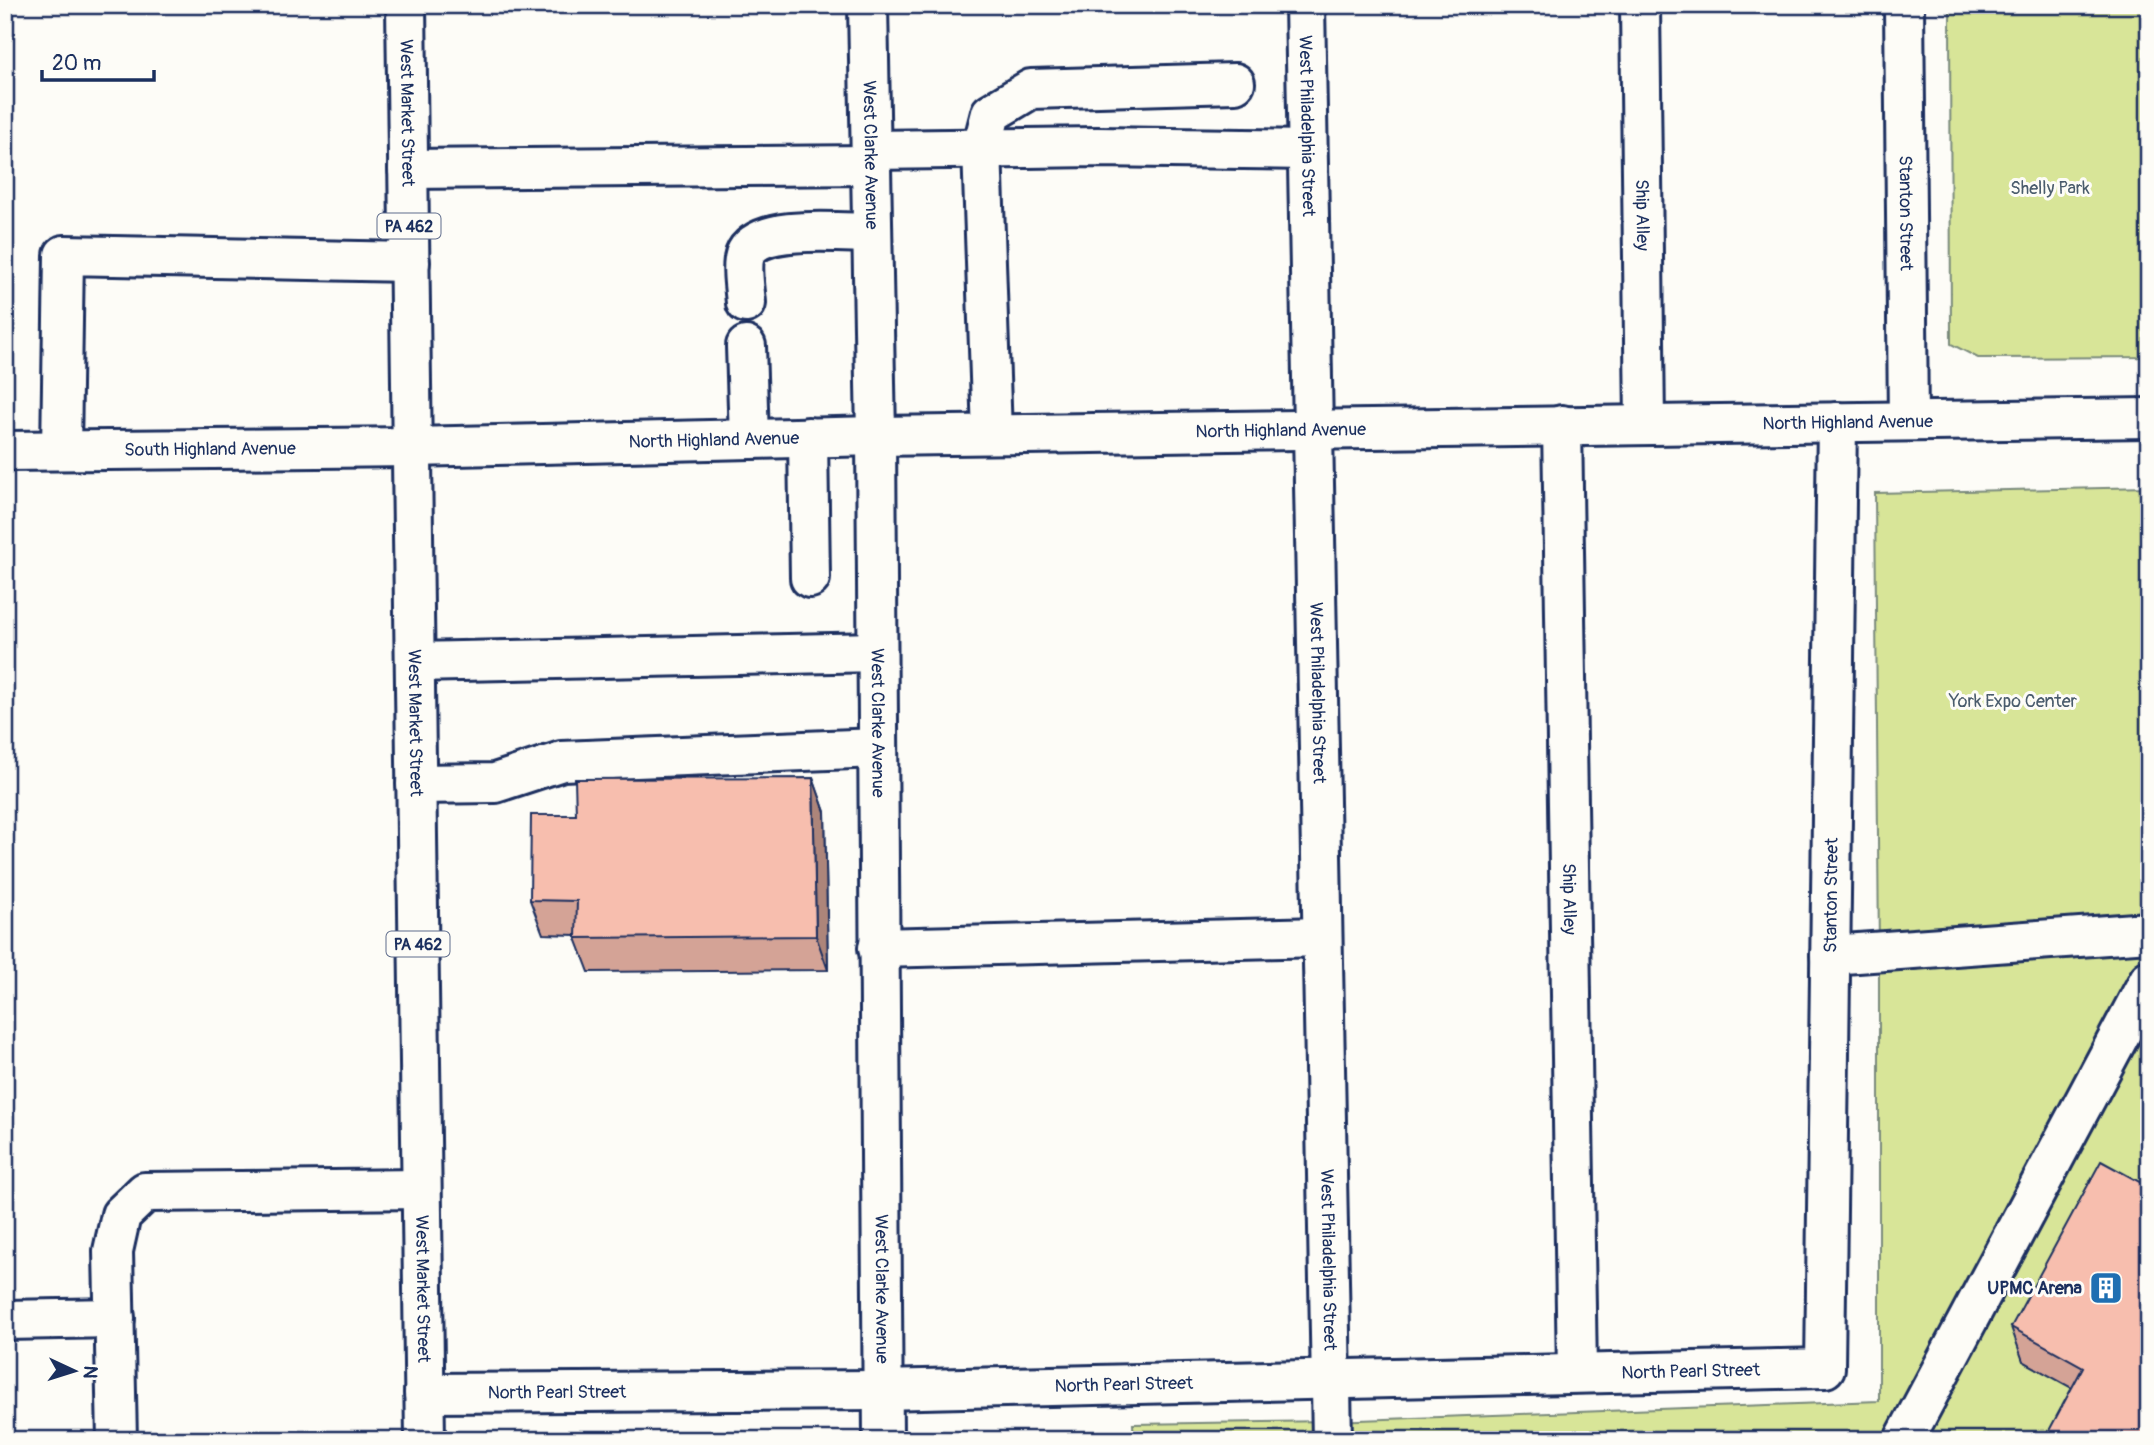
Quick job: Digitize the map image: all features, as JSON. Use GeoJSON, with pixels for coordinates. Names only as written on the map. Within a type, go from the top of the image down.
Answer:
{"type":"FeatureCollection","features":[{"type":"Feature","properties":{"kind":"street","name":"West Market Street"},"geometry":{"type":"LineString","coordinates":[[406,5],[425,1440]]}},
{"type":"Feature","properties":{"kind":"street","name":"West Clarke Avenue"},"geometry":{"type":"LineString","coordinates":[[868,5],[876,436],[883,1440]]}},
{"type":"Feature","properties":{"kind":"street","name":"West Philadelphia Street"},"geometry":{"type":"LineString","coordinates":[[1305,5],[1332,1440]]}},
{"type":"Feature","properties":{"kind":"street","name":"Ship Alley"},"geometry":{"type":"LineString","coordinates":[[1640,5],[1645,425]]}},
{"type":"Feature","properties":{"kind":"street","name":"Stanton Street"},"geometry":{"type":"LineString","coordinates":[[1904,5],[1908,421]]}},
{"type":"Feature","properties":{"kind":"street"},"geometry":{"type":"LineString","coordinates":[[992,434],[982,148],[991,113],[1031,89],[1235,83]]}},
{"type":"Feature","properties":{"kind":"street"},"geometry":{"type":"LineString","coordinates":[[408,169],[871,158],[982,148],[1307,150]]}},
{"type":"Feature","properties":{"kind":"street"},"geometry":{"type":"LineString","coordinates":[[746,303],[745,256],[755,241],[774,234],[872,233]]}},
{"type":"Feature","properties":{"kind":"street"},"geometry":{"type":"LineString","coordinates":[[61,450],[64,255],[410,262]]}},
{"type":"Feature","properties":{"kind":"street"},"geometry":{"type":"LineString","coordinates":[[746,346],[749,439]]}},
{"type":"Feature","properties":{"kind":"street","name":"North Highland Avenue"},"geometry":{"type":"LineString","coordinates":[[413,447],[808,437],[2149,418]]}},
{"type":"Feature","properties":{"kind":"street","name":"Stanton Street"},"geometry":{"type":"LineString","coordinates":[[1825,1368],[1837,422]]}},
{"type":"Feature","properties":{"kind":"street","name":"Ship Alley"},"geometry":{"type":"LineString","coordinates":[[1562,425],[1577,1373]]}},
{"type":"Feature","properties":{"kind":"street"},"geometry":{"type":"LineString","coordinates":[[808,437],[810,578]]}},
{"type":"Feature","properties":{"kind":"street","name":"South Highland Avenue"},"geometry":{"type":"LineString","coordinates":[[5,451],[413,447]]}},
{"type":"Feature","properties":{"kind":"street"},"geometry":{"type":"LineString","coordinates":[[415,662],[877,652]]}},
{"type":"Feature","properties":{"kind":"street"},"geometry":{"type":"LineString","coordinates":[[416,784],[495,783],[562,761],[878,748]]}},
{"type":"Feature","properties":{"kind":"street"},"geometry":{"type":"LineString","coordinates":[[1830,954],[2149,932]]}},
{"type":"Feature","properties":{"kind":"street"},"geometry":{"type":"LineString","coordinates":[[878,948],[1322,937]]}},
{"type":"Feature","properties":{"kind":"street"},"geometry":{"type":"LineString","coordinates":[[1904,1440],[2149,980]]}},
{"type":"Feature","properties":{"kind":"street"},"geometry":{"type":"LineString","coordinates":[[117,1440],[113,1251],[121,1215],[145,1192],[421,1189]]}},
{"type":"Feature","properties":{"kind":"street"},"geometry":{"type":"LineString","coordinates":[[5,1320],[115,1318]]}},
{"type":"Feature","properties":{"kind":"street","name":"North Pearl Street"},"geometry":{"type":"LineString","coordinates":[[424,1393],[881,1390],[1825,1368]]}},
{"type":"Feature","properties":{"kind":"green space","name":"Shelly Park"},"geometry":{"type":"Polygon","coordinates":[[[1950,5],[2145,5],[2143,31],[2149,32],[2149,357],[1978,358],[1951,344],[1950,5]]]}},
{"type":"Feature","properties":{"kind":"green space","name":"York Expo Center"},"geometry":{"type":"Polygon","coordinates":[[[2149,487],[2149,1440],[1134,1440],[1133,1424],[1332,1421],[1879,1401],[1875,493],[2149,487]]]}},
{"type":"Feature","properties":{"kind":"building"},"geometry":{"type":"Polygon","coordinates":[[[813,778],[816,936],[576,938],[577,901],[530,900],[531,815],[576,815],[575,779],[813,778]]]}},
{"type":"Feature","properties":{"kind":"building","name":"UPMC Arena"},"geometry":{"type":"Polygon","coordinates":[[[2101,1161],[2149,1187],[2149,1440],[2044,1440],[2083,1367],[2011,1327],[2101,1161]]]}},
{"type":"Feature","properties":{"kind":"place","name":"UPMC Arena"},"geometry":{"type":"Point","coordinates":[2106,1288]}}]}
